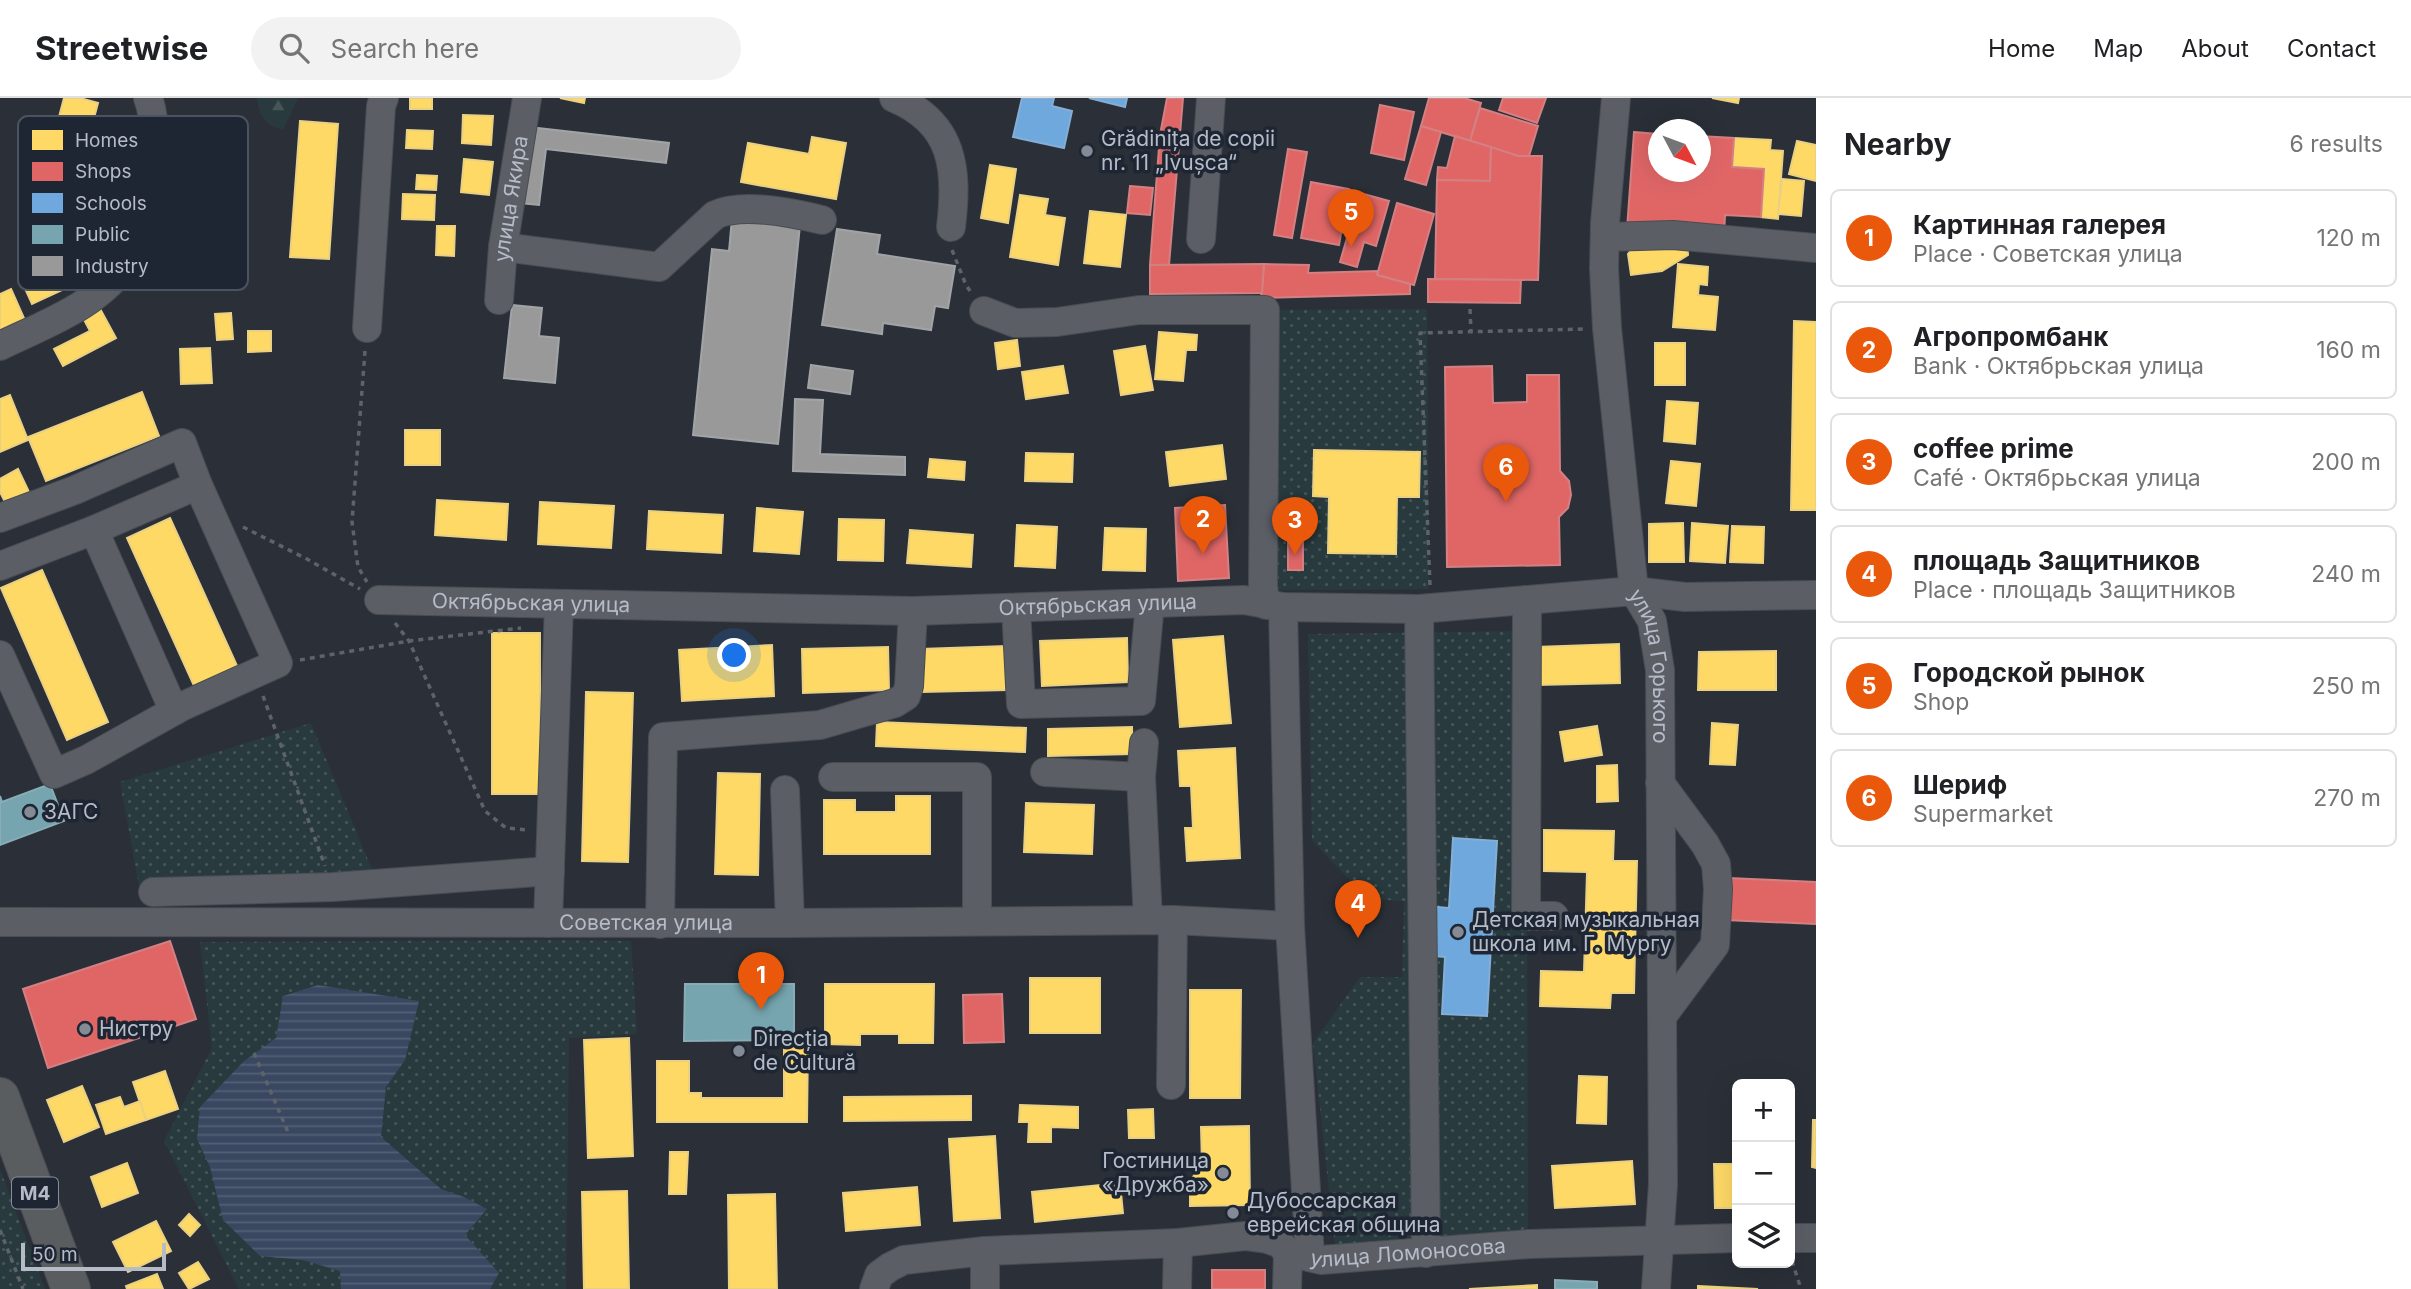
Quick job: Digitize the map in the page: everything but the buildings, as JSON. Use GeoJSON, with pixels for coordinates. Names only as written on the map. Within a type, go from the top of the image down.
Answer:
{"type":"FeatureCollection","features":[{"type":"Feature","properties":{"kind":"highway","name":"M4"},"geometry":{"type":"LineString","coordinates":[[0,1097],[71,1289]]}},
{"type":"Feature","properties":{"kind":"street"},"geometry":{"type":"LineString","coordinates":[[148,98],[152,116]]}},
{"type":"Feature","properties":{"kind":"street"},"geometry":{"type":"LineString","coordinates":[[367,328],[381,106],[384,98]]}},
{"type":"Feature","properties":{"kind":"street","name":"улица Якира"},"geometry":{"type":"LineString","coordinates":[[499,300],[503,247],[527,98]]}},
{"type":"Feature","properties":{"kind":"street"},"geometry":{"type":"LineString","coordinates":[[894,98],[910,104],[944,137],[953,164],[955,194],[951,227]]}},
{"type":"Feature","properties":{"kind":"street"},"geometry":{"type":"LineString","coordinates":[[1201,239],[1211,98]]}},
{"type":"Feature","properties":{"kind":"street","name":"улица Горького"},"geometry":{"type":"LineString","coordinates":[[1616,98],[1605,237],[1608,328],[1634,591],[1652,621],[1660,670],[1663,1184],[1656,1289]]}},
{"type":"Feature","properties":{"kind":"street"},"geometry":{"type":"LineString","coordinates":[[503,247],[660,267],[715,215],[726,210],[794,214],[822,220]]}},
{"type":"Feature","properties":{"kind":"street"},"geometry":{"type":"LineString","coordinates":[[1605,237],[1673,235],[1816,248]]}},
{"type":"Feature","properties":{"kind":"street"},"geometry":{"type":"LineString","coordinates":[[0,346],[66,314],[103,290]]}},
{"type":"Feature","properties":{"kind":"street"},"geometry":{"type":"LineString","coordinates":[[984,311],[1015,323],[1057,322],[1139,310],[1265,310],[1263,586],[1275,606],[1290,926],[1299,1255],[1287,1289]]}},
{"type":"Feature","properties":{"kind":"street"},"geometry":{"type":"LineString","coordinates":[[0,518],[75,490],[182,443],[266,669],[174,712],[86,760],[54,774],[0,655]]}},
{"type":"Feature","properties":{"kind":"street"},"geometry":{"type":"LineString","coordinates":[[0,566],[94,530],[198,485]]}},
{"type":"Feature","properties":{"kind":"street"},"geometry":{"type":"LineString","coordinates":[[94,530],[174,712]]}},
{"type":"Feature","properties":{"kind":"street","name":"Октябрьская улица"},"geometry":{"type":"LineString","coordinates":[[379,600],[559,614],[913,611],[1244,600],[1275,606],[1425,609],[1634,591],[1685,597],[1816,595]]}},
{"type":"Feature","properties":{"kind":"street"},"geometry":{"type":"LineString","coordinates":[[1527,600],[1526,916],[1554,916]]}},
{"type":"Feature","properties":{"kind":"street"},"geometry":{"type":"LineString","coordinates":[[1016,608],[1021,704],[1141,701],[1150,603]]}},
{"type":"Feature","properties":{"kind":"street"},"geometry":{"type":"LineString","coordinates":[[1425,609],[1426,1253]]}},
{"type":"Feature","properties":{"kind":"street"},"geometry":{"type":"LineString","coordinates":[[660,924],[663,737],[820,724],[895,703],[906,695],[909,686],[913,611]]}},
{"type":"Feature","properties":{"kind":"street"},"geometry":{"type":"LineString","coordinates":[[548,923],[559,614]]}},
{"type":"Feature","properties":{"kind":"street"},"geometry":{"type":"LineString","coordinates":[[1143,744],[1141,776],[1161,920],[1171,1085]]}},
{"type":"Feature","properties":{"kind":"street"},"geometry":{"type":"LineString","coordinates":[[1045,772],[1141,776]]}},
{"type":"Feature","properties":{"kind":"street"},"geometry":{"type":"LineString","coordinates":[[833,777],[977,777],[977,921]]}},
{"type":"Feature","properties":{"kind":"street"},"geometry":{"type":"LineString","coordinates":[[1660,783],[1705,844],[1716,864],[1718,890],[1715,945],[1664,1014]]}},
{"type":"Feature","properties":{"kind":"street"},"geometry":{"type":"LineString","coordinates":[[785,790],[790,923]]}},
{"type":"Feature","properties":{"kind":"street"},"geometry":{"type":"LineString","coordinates":[[153,892],[333,887],[550,871]]}},
{"type":"Feature","properties":{"kind":"street"},"geometry":{"type":"LineString","coordinates":[[217,890],[223,923]]}},
{"type":"Feature","properties":{"kind":"street","name":"Советская улица"},"geometry":{"type":"LineString","coordinates":[[0,922],[660,924],[1161,920],[1290,926]]}},
{"type":"Feature","properties":{"kind":"street","name":"улица Ломоносова"},"geometry":{"type":"LineString","coordinates":[[877,1282],[890,1266],[904,1260],[985,1251],[1178,1243],[1245,1237],[1279,1243],[1299,1255],[1337,1259],[1529,1244],[1732,1238]]}},
{"type":"Feature","properties":{"kind":"street"},"geometry":{"type":"LineString","coordinates":[[1795,1238],[1816,1238]]}},
{"type":"Feature","properties":{"kind":"street"},"geometry":{"type":"LineString","coordinates":[[1177,1289],[1178,1243]]}},
{"type":"Feature","properties":{"kind":"street"},"geometry":{"type":"LineString","coordinates":[[985,1251],[985,1289]]}},
{"type":"Feature","properties":{"kind":"path"},"geometry":{"type":"LineString","coordinates":[[951,227],[952,250],[966,285],[984,311]]}},
{"type":"Feature","properties":{"kind":"path"},"geometry":{"type":"LineString","coordinates":[[1470,309],[1471,332]]}},
{"type":"Feature","properties":{"kind":"path"},"geometry":{"type":"LineString","coordinates":[[1425,609],[1420,333],[1608,328]]}},
{"type":"Feature","properties":{"kind":"path"},"geometry":{"type":"LineString","coordinates":[[209,511],[305,558],[379,600]]}},
{"type":"Feature","properties":{"kind":"path"},"geometry":{"type":"LineString","coordinates":[[333,887],[266,669],[559,614]]}},
{"type":"Feature","properties":{"kind":"path"},"geometry":{"type":"LineString","coordinates":[[254,1053],[288,1132]]}},
{"type":"Feature","properties":{"kind":"path"},"geometry":{"type":"LineString","coordinates":[[0,1230],[23,1289]]}},
{"type":"Feature","properties":{"kind":"path"},"geometry":{"type":"LineString","coordinates":[[1794,1268],[1801,1289]]}},
{"type":"Feature","properties":{"kind":"green space"},"geometry":{"type":"Polygon","coordinates":[[[257,98],[298,98],[283,130],[264,119],[257,98]]]}},
{"type":"Feature","properties":{"kind":"green space"},"geometry":{"type":"Polygon","coordinates":[[[1427,309],[1429,589],[1270,590],[1269,310],[1427,309]]]}},
{"type":"Feature","properties":{"kind":"green space"},"geometry":{"type":"Polygon","coordinates":[[[1526,631],[1528,1230],[1335,1246],[1313,1043],[1360,977],[1402,977],[1404,901],[1367,899],[1312,840],[1308,634],[1526,631]]]}},
{"type":"Feature","properties":{"kind":"green space"},"geometry":{"type":"Polygon","coordinates":[[[311,723],[374,874],[139,886],[120,782],[311,723]]]}},
{"type":"Feature","properties":{"kind":"green space"},"geometry":{"type":"Polygon","coordinates":[[[631,941],[637,1034],[569,1038],[566,1289],[239,1289],[164,1141],[212,1048],[200,942],[631,941]]]}},
{"type":"Feature","properties":{"kind":"green space"},"geometry":{"type":"Polygon","coordinates":[[[0,1169],[45,1289],[0,1289],[0,1169]]]}},
{"type":"Feature","properties":{"kind":"water"},"geometry":{"type":"Polygon","coordinates":[[[318,985],[419,1001],[405,1060],[386,1087],[381,1137],[441,1189],[487,1209],[465,1235],[499,1273],[490,1289],[341,1289],[340,1271],[303,1260],[260,1256],[223,1220],[210,1167],[197,1139],[200,1107],[244,1061],[276,1038],[283,996],[318,985]]]}},
{"type":"Feature","properties":{"kind":"place","name":"Grădinița de copii nr. 11 „Ivușca“"},"geometry":{"type":"Point","coordinates":[1087,151]}},
{"type":"Feature","properties":{"kind":"place","name":"Городской рынок"},"geometry":{"type":"Point","coordinates":[1351,247]}},
{"type":"Feature","properties":{"kind":"place","name":"Шериф"},"geometry":{"type":"Point","coordinates":[1506,502]}},
{"type":"Feature","properties":{"kind":"place","name":"Агропромбанк"},"geometry":{"type":"Point","coordinates":[1203,554]}},
{"type":"Feature","properties":{"kind":"place","name":"coffee prime"},"geometry":{"type":"Point","coordinates":[1295,555]}},
{"type":"Feature","properties":{"kind":"place","name":"ЗАГС"},"geometry":{"type":"Point","coordinates":[30,812]}},
{"type":"Feature","properties":{"kind":"place","name":"Детская музыкальная школа им. Г. Мургу"},"geometry":{"type":"Point","coordinates":[1458,932]}},
{"type":"Feature","properties":{"kind":"place","name":"площадь Защитников"},"geometry":{"type":"Point","coordinates":[1358,938]}},
{"type":"Feature","properties":{"kind":"place","name":"Картинная галерея"},"geometry":{"type":"Point","coordinates":[761,1010]}},
{"type":"Feature","properties":{"kind":"place","name":"Нистру"},"geometry":{"type":"Point","coordinates":[85,1029]}},
{"type":"Feature","properties":{"kind":"place","name":"Direcția de Cultură"},"geometry":{"type":"Point","coordinates":[739,1051]}},
{"type":"Feature","properties":{"kind":"place","name":"Гостиница «Дружба»"},"geometry":{"type":"Point","coordinates":[1223,1173]}},
{"type":"Feature","properties":{"kind":"place","name":"Дубоссарская еврейская община"},"geometry":{"type":"Point","coordinates":[1233,1213]}}]}
